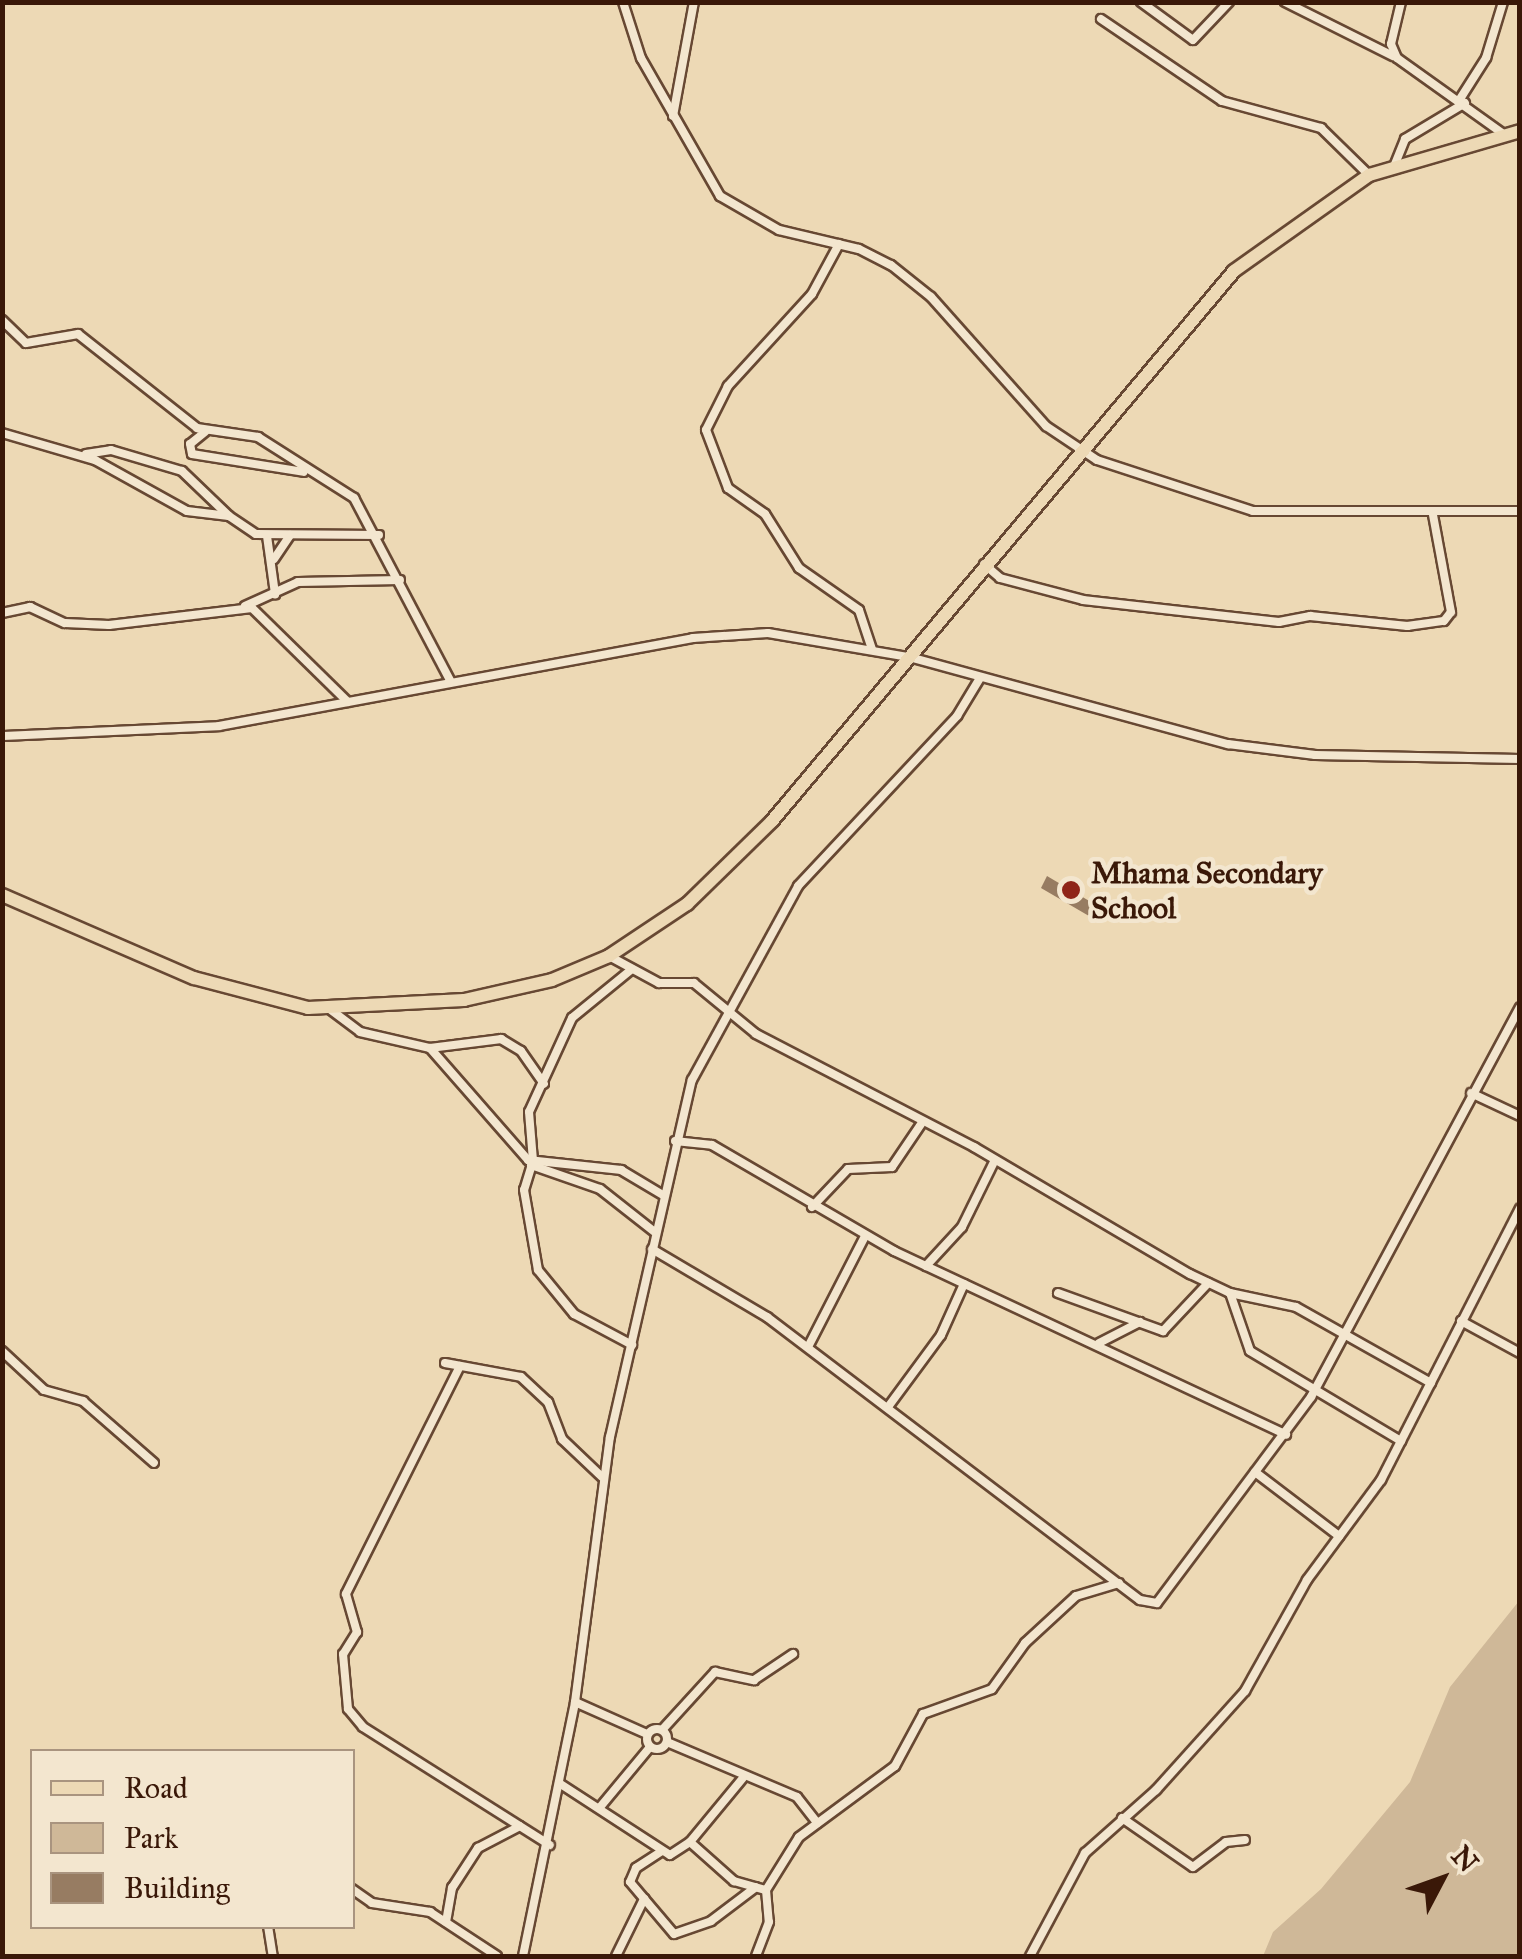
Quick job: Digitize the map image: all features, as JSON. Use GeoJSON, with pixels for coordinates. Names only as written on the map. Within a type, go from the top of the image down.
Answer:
{"type":"FeatureCollection","features":[{"type":"Feature","properties":{"kind":"main road"},"geometry":{"type":"LineString","coordinates":[[2,895],[237,993],[331,1010],[464,1000],[552,980],[608,956],[716,880],[909,658],[984,564],[1234,271],[1369,175],[1395,164],[1520,130]]}},
{"type":"Feature","properties":{"kind":"street"},"geometry":{"type":"LineString","coordinates":[[624,2],[673,116],[727,202],[779,230],[839,244],[911,279],[1046,426],[1080,450],[1188,495],[1253,511],[1520,511]]}},
{"type":"Feature","properties":{"kind":"street"},"geometry":{"type":"LineString","coordinates":[[673,116],[694,2]]}},
{"type":"Feature","properties":{"kind":"street"},"geometry":{"type":"LineString","coordinates":[[1142,2],[1193,40],[1229,2]]}},
{"type":"Feature","properties":{"kind":"street"},"geometry":{"type":"LineString","coordinates":[[1285,2],[1396,58],[1462,101],[1502,133]]}},
{"type":"Feature","properties":{"kind":"street"},"geometry":{"type":"LineString","coordinates":[[1396,58],[1390,44],[1401,2]]}},
{"type":"Feature","properties":{"kind":"street"},"geometry":{"type":"LineString","coordinates":[[1395,164],[1405,139],[1462,101],[1486,58],[1503,2]]}},
{"type":"Feature","properties":{"kind":"street"},"geometry":{"type":"LineString","coordinates":[[1102,19],[1222,101],[1321,128],[1369,175]]}},
{"type":"Feature","properties":{"kind":"street"},"geometry":{"type":"LineString","coordinates":[[839,244],[812,294],[728,386],[706,430],[728,488],[766,514],[799,568],[856,606],[872,649]]}},
{"type":"Feature","properties":{"kind":"street"},"geometry":{"type":"LineString","coordinates":[[2,320],[26,343],[78,334],[205,432],[258,438],[304,472],[354,498],[379,535],[450,682]]}},
{"type":"Feature","properties":{"kind":"street"},"geometry":{"type":"LineString","coordinates":[[205,432],[190,444],[192,454],[304,472]]}},
{"type":"Feature","properties":{"kind":"street"},"geometry":{"type":"LineString","coordinates":[[2,433],[82,455],[187,511],[230,516]]}},
{"type":"Feature","properties":{"kind":"street"},"geometry":{"type":"LineString","coordinates":[[82,455],[111,450],[182,471],[230,516],[266,536],[379,535]]}},
{"type":"Feature","properties":{"kind":"street"},"geometry":{"type":"LineString","coordinates":[[984,564],[1000,578],[1083,600],[1279,622],[1310,616],[1407,626],[1444,621],[1451,612],[1433,514]]}},
{"type":"Feature","properties":{"kind":"street"},"geometry":{"type":"LineString","coordinates":[[274,560],[290,535]]}},
{"type":"Feature","properties":{"kind":"street"},"geometry":{"type":"LineString","coordinates":[[266,536],[274,560],[275,594]]}},
{"type":"Feature","properties":{"kind":"street"},"geometry":{"type":"LineString","coordinates":[[2,613],[30,606],[65,623],[109,624],[242,607],[310,580],[400,580]]}},
{"type":"Feature","properties":{"kind":"street"},"geometry":{"type":"LineString","coordinates":[[242,607],[315,661],[348,702]]}},
{"type":"Feature","properties":{"kind":"street"},"geometry":{"type":"LineString","coordinates":[[2,736],[219,726],[450,682],[738,634],[872,649],[1228,744],[1314,754],[1520,760]]}},
{"type":"Feature","properties":{"kind":"street"},"geometry":{"type":"LineString","coordinates":[[523,1956],[550,1845],[575,1702],[602,1477],[675,1142],[700,1059],[798,886],[956,716],[980,678]]}},
{"type":"Feature","properties":{"kind":"street"},"geometry":{"type":"LineString","coordinates":[[608,956],[659,983],[694,983],[724,1011],[1208,1283],[1230,1293],[1296,1307],[1340,1338],[1431,1383]]}},
{"type":"Feature","properties":{"kind":"street"},"geometry":{"type":"LineString","coordinates":[[632,969],[575,1013],[528,1117],[532,1163],[524,1190],[538,1270],[574,1314],[632,1344]]}},
{"type":"Feature","properties":{"kind":"street"},"geometry":{"type":"LineString","coordinates":[[652,1249],[808,1348],[1148,1603],[1164,1600],[1286,1435],[1315,1388],[1520,1008]]}},
{"type":"Feature","properties":{"kind":"street"},"geometry":{"type":"LineString","coordinates":[[331,1010],[360,1032],[430,1048],[502,1040],[522,1051],[544,1084]]}},
{"type":"Feature","properties":{"kind":"street"},"geometry":{"type":"LineString","coordinates":[[430,1048],[532,1163],[600,1188],[656,1232]]}},
{"type":"Feature","properties":{"kind":"street"},"geometry":{"type":"LineString","coordinates":[[1471,1093],[1520,1116]]}},
{"type":"Feature","properties":{"kind":"street"},"geometry":{"type":"LineString","coordinates":[[812,1207],[848,1169],[892,1167],[921,1124]]}},
{"type":"Feature","properties":{"kind":"street"},"geometry":{"type":"LineString","coordinates":[[675,1142],[712,1145],[864,1236],[1099,1342],[1286,1435]]}},
{"type":"Feature","properties":{"kind":"street"},"geometry":{"type":"LineString","coordinates":[[926,1266],[962,1226],[994,1162]]}},
{"type":"Feature","properties":{"kind":"street"},"geometry":{"type":"LineString","coordinates":[[532,1163],[621,1170],[663,1195]]}},
{"type":"Feature","properties":{"kind":"street"},"geometry":{"type":"LineString","coordinates":[[1030,1956],[1085,1853],[1235,1704],[1401,1441],[1520,1208]]}},
{"type":"Feature","properties":{"kind":"street"},"geometry":{"type":"LineString","coordinates":[[808,1348],[864,1236]]}},
{"type":"Feature","properties":{"kind":"street"},"geometry":{"type":"LineString","coordinates":[[1058,1294],[1166,1330],[1208,1283]]}},
{"type":"Feature","properties":{"kind":"street"},"geometry":{"type":"LineString","coordinates":[[888,1407],[941,1335],[964,1284]]}},
{"type":"Feature","properties":{"kind":"street"},"geometry":{"type":"LineString","coordinates":[[1230,1293],[1250,1350],[1401,1441]]}},
{"type":"Feature","properties":{"kind":"street"},"geometry":{"type":"LineString","coordinates":[[1461,1321],[1520,1353]]}},
{"type":"Feature","properties":{"kind":"street"},"geometry":{"type":"LineString","coordinates":[[1099,1342],[1140,1322]]}},
{"type":"Feature","properties":{"kind":"street"},"geometry":{"type":"LineString","coordinates":[[2,1351],[44,1390],[83,1402],[154,1463]]}},
{"type":"Feature","properties":{"kind":"street"},"geometry":{"type":"LineString","coordinates":[[445,1364],[506,1372],[532,1386],[562,1439],[602,1477]]}},
{"type":"Feature","properties":{"kind":"street"},"geometry":{"type":"LineString","coordinates":[[460,1366],[346,1594],[357,1632],[342,1671],[352,1718],[550,1845]]}},
{"type":"Feature","properties":{"kind":"street"},"geometry":{"type":"LineString","coordinates":[[1256,1472],[1339,1536]]}},
{"type":"Feature","properties":{"kind":"street"},"geometry":{"type":"LineString","coordinates":[[662,1851],[631,1876],[644,1899],[678,1934],[761,1889],[789,1849],[817,1822],[895,1766],[929,1709],[992,1690],[1025,1643],[1076,1596],[1119,1583]]}},
{"type":"Feature","properties":{"kind":"street"},"geometry":{"type":"LineString","coordinates":[[575,1702],[648,1734],[662,1730],[715,1672],[754,1680],[793,1654]]}},
{"type":"Feature","properties":{"kind":"street"},"geometry":{"type":"LineString","coordinates":[[662,1730],[667,1742]]}},
{"type":"Feature","properties":{"kind":"street"},"geometry":{"type":"LineString","coordinates":[[648,1734],[650,1747]]}},
{"type":"Feature","properties":{"kind":"street"},"geometry":{"type":"LineString","coordinates":[[600,1806],[650,1747],[667,1742],[796,1798],[817,1822]]}},
{"type":"Feature","properties":{"kind":"street"},"geometry":{"type":"LineString","coordinates":[[559,1783],[600,1806],[662,1851],[676,1855],[743,1778]]}},
{"type":"Feature","properties":{"kind":"street"},"geometry":{"type":"LineString","coordinates":[[1122,1818],[1194,1867],[1226,1842],[1245,1840]]}},
{"type":"Feature","properties":{"kind":"street"},"geometry":{"type":"LineString","coordinates":[[446,1922],[452,1888],[478,1848],[520,1826]]}},
{"type":"Feature","properties":{"kind":"street"},"geometry":{"type":"LineString","coordinates":[[690,1842],[734,1880],[761,1889]]}},
{"type":"Feature","properties":{"kind":"street"},"geometry":{"type":"LineString","coordinates":[[756,1956],[768,1922],[761,1889]]}},
{"type":"Feature","properties":{"kind":"street"},"geometry":{"type":"LineString","coordinates":[[355,1891],[372,1903],[446,1922],[497,1956]]}},
{"type":"Feature","properties":{"kind":"street"},"geometry":{"type":"LineString","coordinates":[[616,1956],[644,1899]]}},
{"type":"Feature","properties":{"kind":"street"},"geometry":{"type":"LineString","coordinates":[[268,1929],[272,1956]]}},
{"type":"Feature","properties":{"kind":"green space"},"geometry":{"type":"Polygon","coordinates":[[[1519,1601],[1519,1956],[1263,1956],[1273,1932],[1321,1889],[1410,1782],[1450,1687],[1519,1601]]]}},
{"type":"Feature","properties":{"kind":"building"},"geometry":{"type":"Polygon","coordinates":[[[1047,876],[1096,905],[1089,916],[1041,888],[1047,876]]]}},
{"type":"Feature","properties":{"kind":"place","name":"Mhama Secondary School"},"geometry":{"type":"Point","coordinates":[1071,890]}}]}
